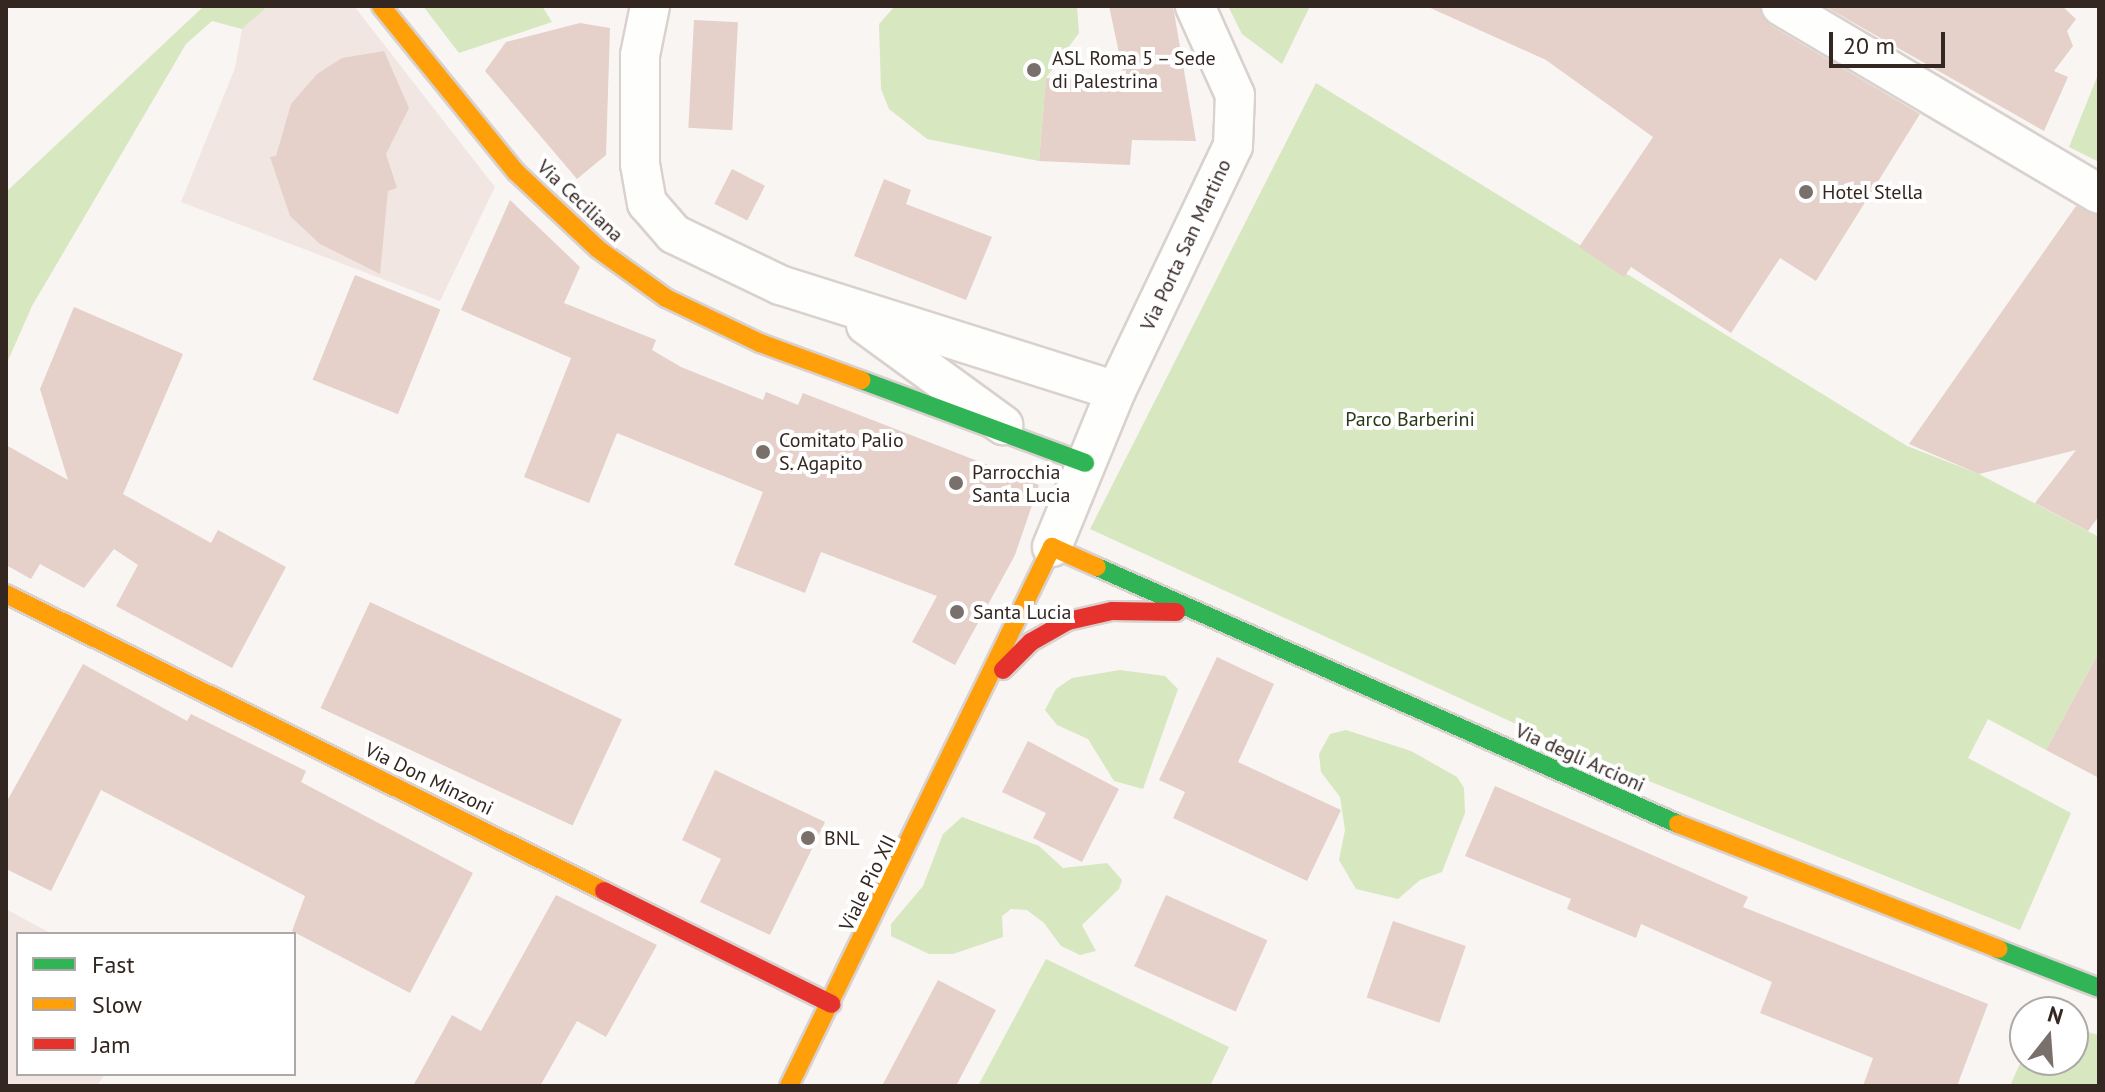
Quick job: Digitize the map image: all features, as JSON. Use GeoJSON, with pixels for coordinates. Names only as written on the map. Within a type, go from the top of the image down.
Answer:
{"type":"FeatureCollection","features":[{"type":"Feature","properties":{"kind":"street","name":"Via Ceciliana"},"geometry":{"type":"LineString","coordinates":[[381,6],[481,133],[598,249],[699,317],[1085,463]]}},
{"type":"Feature","properties":{"kind":"street"},"geometry":{"type":"LineString","coordinates":[[650,6],[640,55],[639,146],[652,213],[674,234],[726,263],[830,300],[1116,391]]}},
{"type":"Feature","properties":{"kind":"street","name":"Via Porta San Martino"},"geometry":{"type":"LineString","coordinates":[[1052,547],[1116,391],[1218,184],[1237,129],[1235,95],[1195,6]]}},
{"type":"Feature","properties":{"kind":"street"},"geometry":{"type":"LineString","coordinates":[[1781,6],[1964,117],[2099,194]]}},
{"type":"Feature","properties":{"kind":"street"},"geometry":{"type":"LineString","coordinates":[[830,300],[925,364],[1022,440]]}},
{"type":"Feature","properties":{"kind":"street"},"geometry":{"type":"LineString","coordinates":[[804,359],[925,364],[1027,363]]}},
{"type":"Feature","properties":{"kind":"street","name":"Via degli Arcioni"},"geometry":{"type":"LineString","coordinates":[[1052,547],[1766,861],[2099,988]]}},
{"type":"Feature","properties":{"kind":"street","name":"Viale Pio XII"},"geometry":{"type":"LineString","coordinates":[[789,1086],[983,698],[1052,547]]}},
{"type":"Feature","properties":{"kind":"street","name":"Via Don Minzoni"},"geometry":{"type":"LineString","coordinates":[[6,594],[832,1004]]}},
{"type":"Feature","properties":{"kind":"street","name":"Viale Pio XII"},"geometry":{"type":"LineString","coordinates":[[983,698],[1031,642],[1081,617],[1151,609],[1236,629]]}},
{"type":"Feature","properties":{"kind":"shaded area"},"geometry":{"type":"Polygon","coordinates":[[[268,6],[354,6],[495,187],[440,301],[181,202],[235,68],[242,29],[268,6]]]}},
{"type":"Feature","properties":{"kind":"shaded area"},"geometry":{"type":"Polygon","coordinates":[[[6,909],[48,932],[16,932],[16,1076],[104,1076],[97,1086],[6,1086],[6,909]]]}},
{"type":"Feature","properties":{"kind":"green space"},"geometry":{"type":"Polygon","coordinates":[[[204,6],[268,6],[242,29],[212,21],[186,44],[32,306],[6,365],[6,192],[204,6]]]}},
{"type":"Feature","properties":{"kind":"green space"},"geometry":{"type":"Polygon","coordinates":[[[423,6],[542,6],[552,22],[459,53],[423,6]]]}},
{"type":"Feature","properties":{"kind":"green space"},"geometry":{"type":"Polygon","coordinates":[[[895,6],[1077,6],[1079,33],[1046,78],[1039,161],[927,139],[889,109],[881,89],[879,24],[895,6]]]}},
{"type":"Feature","properties":{"kind":"green space"},"geometry":{"type":"Polygon","coordinates":[[[1228,6],[1310,6],[1282,64],[1242,34],[1228,6]]]}},
{"type":"Feature","properties":{"kind":"green space"},"geometry":{"type":"Polygon","coordinates":[[[2099,72],[2099,162],[2069,147],[2099,72]]]}},
{"type":"Feature","properties":{"kind":"green space","name":"Parco Barberini"},"geometry":{"type":"Polygon","coordinates":[[[1316,83],[1907,446],[1979,474],[2099,537],[2099,652],[2046,750],[1988,719],[1968,758],[2071,813],[2020,930],[1584,755],[1090,529],[1316,83]]]}},
{"type":"Feature","properties":{"kind":"green space"},"geometry":{"type":"Polygon","coordinates":[[[1120,670],[1165,676],[1178,689],[1143,789],[1114,781],[1088,739],[1057,725],[1045,710],[1056,689],[1072,678],[1120,670]]]}},
{"type":"Feature","properties":{"kind":"green space"},"geometry":{"type":"Polygon","coordinates":[[[1346,730],[1411,751],[1457,777],[1464,788],[1465,813],[1442,872],[1420,880],[1398,899],[1356,889],[1339,860],[1345,830],[1340,797],[1321,772],[1319,754],[1330,734],[1346,730]]]}},
{"type":"Feature","properties":{"kind":"green space"},"geometry":{"type":"Polygon","coordinates":[[[962,817],[1039,846],[1063,868],[1107,863],[1122,880],[1119,889],[1082,925],[1096,951],[1080,955],[1061,946],[1044,923],[1027,910],[1011,909],[1002,916],[1003,937],[953,954],[929,954],[891,936],[891,924],[923,886],[943,834],[962,817]]]}},
{"type":"Feature","properties":{"kind":"green space"},"geometry":{"type":"Polygon","coordinates":[[[1046,959],[1229,1047],[1210,1086],[978,1086],[1046,959]]]}},
{"type":"Feature","properties":{"kind":"green space"},"geometry":{"type":"Polygon","coordinates":[[[2089,1032],[2099,1035],[2099,1086],[2010,1086],[2014,1076],[2089,1076],[2089,1032]]]}},
{"type":"Feature","properties":{"kind":"building"},"geometry":{"type":"Polygon","coordinates":[[[1109,6],[1173,6],[1196,141],[1132,140],[1130,165],[1039,161],[1046,78],[1125,81],[1109,6]]]}},
{"type":"Feature","properties":{"kind":"building"},"geometry":{"type":"Polygon","coordinates":[[[1426,6],[1759,6],[1770,25],[1920,114],[1816,281],[1780,258],[1731,333],[1631,267],[1624,277],[1579,247],[1653,137],[1546,60],[1426,6]]]}},
{"type":"Feature","properties":{"kind":"building"},"geometry":{"type":"Polygon","coordinates":[[[1824,6],[2062,6],[2076,19],[2067,31],[2073,46],[2054,71],[2068,77],[2044,131],[1824,6]]]}},
{"type":"Feature","properties":{"kind":"building"},"geometry":{"type":"Polygon","coordinates":[[[694,20],[738,22],[732,130],[688,128],[694,20]]]}},
{"type":"Feature","properties":{"kind":"building"},"geometry":{"type":"Polygon","coordinates":[[[580,23],[610,28],[606,155],[577,179],[485,71],[506,42],[580,23]]]}},
{"type":"Feature","properties":{"kind":"building"},"geometry":{"type":"Polygon","coordinates":[[[384,51],[409,108],[386,154],[397,188],[388,191],[380,274],[320,244],[290,216],[270,157],[276,156],[291,104],[317,74],[342,58],[384,51]]]}},
{"type":"Feature","properties":{"kind":"building"},"geometry":{"type":"Polygon","coordinates":[[[732,169],[765,186],[747,221],[714,204],[732,169]]]}},
{"type":"Feature","properties":{"kind":"building"},"geometry":{"type":"Polygon","coordinates":[[[884,179],[911,190],[906,204],[992,237],[966,300],[854,256],[884,179]]]}},
{"type":"Feature","properties":{"kind":"building"},"geometry":{"type":"Polygon","coordinates":[[[510,200],[580,267],[564,303],[656,340],[652,350],[681,367],[763,400],[766,392],[798,405],[803,393],[1039,485],[1015,555],[955,665],[912,642],[937,596],[821,552],[805,593],[734,565],[763,492],[617,433],[589,503],[524,477],[571,358],[461,310],[510,200]]]}},
{"type":"Feature","properties":{"kind":"building"},"geometry":{"type":"Polygon","coordinates":[[[2076,206],[2099,216],[2099,516],[2088,531],[2035,503],[2076,450],[1979,474],[1909,444],[2076,206]]]}},
{"type":"Feature","properties":{"kind":"building"},"geometry":{"type":"Polygon","coordinates":[[[355,275],[440,309],[398,414],[313,380],[355,275]]]}},
{"type":"Feature","properties":{"kind":"building"},"geometry":{"type":"Polygon","coordinates":[[[74,307],[183,354],[123,494],[211,543],[218,530],[286,567],[232,668],[116,606],[138,565],[114,549],[84,588],[40,564],[31,579],[6,565],[6,445],[68,480],[40,389],[74,307]]]}},
{"type":"Feature","properties":{"kind":"building"},"geometry":{"type":"Polygon","coordinates":[[[370,602],[622,719],[573,826],[321,708],[370,602]]]}},
{"type":"Feature","properties":{"kind":"building"},"geometry":{"type":"Polygon","coordinates":[[[2099,652],[2099,778],[2046,750],[2099,652]]]}},
{"type":"Feature","properties":{"kind":"building"},"geometry":{"type":"Polygon","coordinates":[[[1217,657],[1274,684],[1238,762],[1341,810],[1307,881],[1173,818],[1185,792],[1159,780],[1217,657]]]}},
{"type":"Feature","properties":{"kind":"building"},"geometry":{"type":"Polygon","coordinates":[[[83,664],[187,721],[191,714],[306,771],[301,782],[473,873],[410,993],[292,931],[305,896],[101,790],[51,891],[6,869],[6,803],[83,664]]]}},
{"type":"Feature","properties":{"kind":"building"},"geometry":{"type":"Polygon","coordinates":[[[1028,741],[1119,789],[1082,862],[1033,838],[1046,813],[1002,792],[1028,741]]]}},
{"type":"Feature","properties":{"kind":"building"},"geometry":{"type":"Polygon","coordinates":[[[715,770],[825,822],[770,935],[700,902],[721,859],[682,840],[715,770]]]}},
{"type":"Feature","properties":{"kind":"building"},"geometry":{"type":"Polygon","coordinates":[[[1495,786],[1748,897],[1743,907],[1988,1004],[1957,1086],[1863,1086],[1873,1058],[1760,1013],[1772,982],[1641,924],[1636,938],[1567,909],[1571,899],[1465,856],[1495,786]]]}},
{"type":"Feature","properties":{"kind":"building"},"geometry":{"type":"Polygon","coordinates":[[[556,895],[657,945],[606,1037],[577,1021],[540,1086],[413,1086],[452,1015],[481,1031],[556,895]]]}},
{"type":"Feature","properties":{"kind":"building"},"geometry":{"type":"Polygon","coordinates":[[[1166,895],[1267,940],[1236,1011],[1134,966],[1166,895]]]}},
{"type":"Feature","properties":{"kind":"building"},"geometry":{"type":"Polygon","coordinates":[[[1393,921],[1466,946],[1439,1023],[1367,998],[1393,921]]]}},
{"type":"Feature","properties":{"kind":"building"},"geometry":{"type":"Polygon","coordinates":[[[938,980],[996,1010],[956,1086],[882,1086],[938,980]]]}},
{"type":"Feature","properties":{"kind":"traffic: fast"},"geometry":{"type":"LineString","coordinates":[[861,380],[1085,463]]}},
{"type":"Feature","properties":{"kind":"traffic: fast"},"geometry":{"type":"LineString","coordinates":[[1097,567],[1678,824]]}},
{"type":"Feature","properties":{"kind":"traffic: fast"},"geometry":{"type":"LineString","coordinates":[[1998,949],[2099,988]]}},
{"type":"Feature","properties":{"kind":"traffic: slow"},"geometry":{"type":"LineString","coordinates":[[381,6],[516,172],[598,249],[666,298],[760,343],[861,380]]}},
{"type":"Feature","properties":{"kind":"traffic: slow"},"geometry":{"type":"LineString","coordinates":[[789,1086],[1052,547],[1097,567]]}},
{"type":"Feature","properties":{"kind":"traffic: slow"},"geometry":{"type":"LineString","coordinates":[[6,594],[604,891]]}},
{"type":"Feature","properties":{"kind":"traffic: slow"},"geometry":{"type":"LineString","coordinates":[[1678,824],[1998,949]]}},
{"type":"Feature","properties":{"kind":"traffic: jam"},"geometry":{"type":"LineString","coordinates":[[1003,670],[1031,642],[1068,621],[1112,611],[1176,612]]}},
{"type":"Feature","properties":{"kind":"traffic: jam"},"geometry":{"type":"LineString","coordinates":[[604,891],[832,1004]]}},
{"type":"Feature","properties":{"kind":"place","name":"ASL Roma 5 – Sede di Palestrina"},"geometry":{"type":"Point","coordinates":[1034,70]}},
{"type":"Feature","properties":{"kind":"place","name":"Hotel Stella"},"geometry":{"type":"Point","coordinates":[1806,192]}},
{"type":"Feature","properties":{"kind":"place","name":"Comitato Palio S. Agapito"},"geometry":{"type":"Point","coordinates":[763,452]}},
{"type":"Feature","properties":{"kind":"place","name":"Parrocchia Santa Lucia"},"geometry":{"type":"Point","coordinates":[956,483]}},
{"type":"Feature","properties":{"kind":"place","name":"Santa Lucia"},"geometry":{"type":"Point","coordinates":[957,612]}},
{"type":"Feature","properties":{"kind":"place","name":"BNL"},"geometry":{"type":"Point","coordinates":[808,838]}}]}
